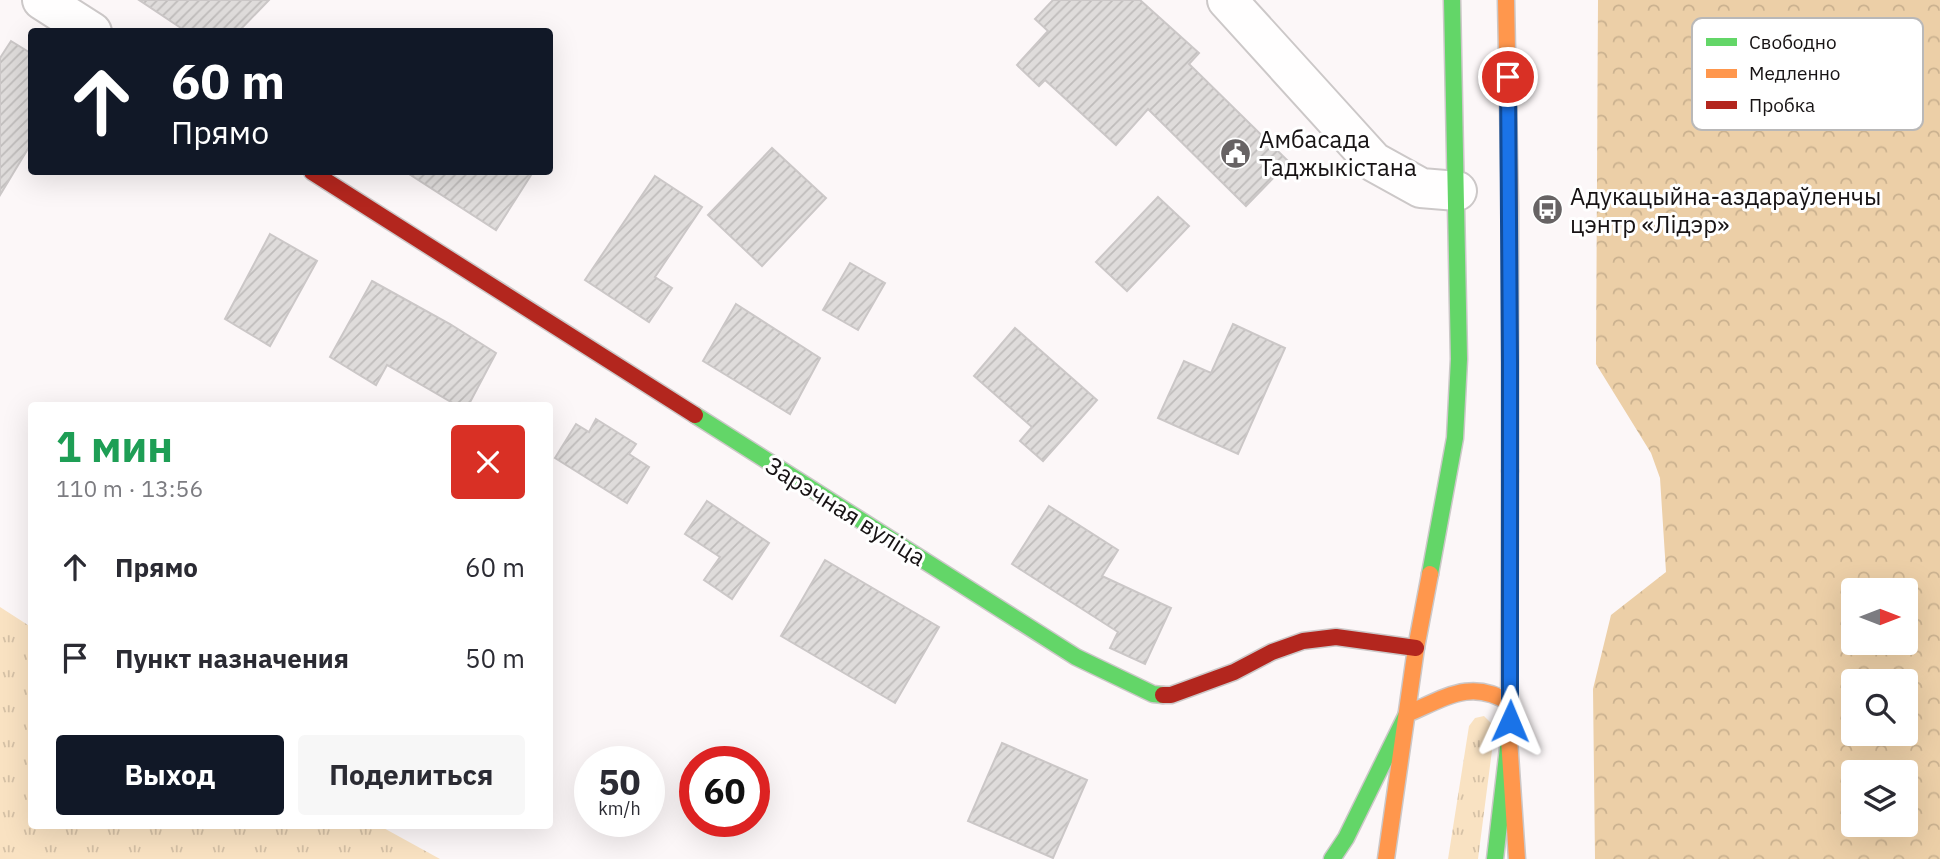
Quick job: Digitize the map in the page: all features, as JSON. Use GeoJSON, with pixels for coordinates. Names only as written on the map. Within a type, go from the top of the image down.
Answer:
{"type":"FeatureCollection","features":[{"type":"Feature","properties":{"kind":"main road"},"geometry":{"type":"LineString","coordinates":[[1386,859],[1416,649],[1455,438],[1459,359],[1452,0]]}},
{"type":"Feature","properties":{"kind":"main road"},"geometry":{"type":"LineString","coordinates":[[1506,0],[1510,362],[1509,739],[1517,859]]}},
{"type":"Feature","properties":{"kind":"main road","name":"Зарэчная вуліца"},"geometry":{"type":"LineString","coordinates":[[317,175],[1076,657],[1153,694],[1171,695],[1234,672],[1272,652],[1303,641],[1336,637],[1416,649]]}},
{"type":"Feature","properties":{"kind":"main road"},"geometry":{"type":"LineString","coordinates":[[1332,859],[1346,838],[1407,714],[1466,691],[1482,690],[1510,703]]}},
{"type":"Feature","properties":{"kind":"main road"},"geometry":{"type":"LineString","coordinates":[[1494,859],[1509,739]]}},
{"type":"Feature","properties":{"kind":"street"},"geometry":{"type":"LineString","coordinates":[[42,0],[86,28]]}},
{"type":"Feature","properties":{"kind":"street"},"geometry":{"type":"LineString","coordinates":[[1227,0],[1374,162],[1421,188],[1457,191]]}},
{"type":"Feature","properties":{"kind":"green space"},"geometry":{"type":"Polygon","coordinates":[[[1598,0],[1940,0],[1940,859],[1595,859],[1593,689],[1611,615],[1666,572],[1660,478],[1651,453],[1596,364],[1598,0]]]}},
{"type":"Feature","properties":{"kind":"green space"},"geometry":{"type":"Polygon","coordinates":[[[0,607],[28,625],[28,829],[385,829],[440,859],[0,859],[0,607]]]}},
{"type":"Feature","properties":{"kind":"green space"},"geometry":{"type":"Polygon","coordinates":[[[1484,716],[1495,727],[1478,859],[1448,859],[1469,726],[1475,718],[1484,716]]]}},
{"type":"Feature","properties":{"kind":"building"},"geometry":{"type":"Polygon","coordinates":[[[139,0],[269,0],[242,28],[181,28],[139,0]]]}},
{"type":"Feature","properties":{"kind":"building"},"geometry":{"type":"Polygon","coordinates":[[[1053,0],[1140,0],[1199,53],[1189,64],[1289,162],[1246,206],[1148,109],[1116,145],[1045,80],[1039,86],[1017,65],[1048,31],[1035,19],[1053,0]]]}},
{"type":"Feature","properties":{"kind":"building"},"geometry":{"type":"Polygon","coordinates":[[[11,41],[28,52],[28,149],[0,195],[0,58],[11,41]]]}},
{"type":"Feature","properties":{"kind":"building"},"geometry":{"type":"Polygon","coordinates":[[[772,148],[826,198],[762,266],[708,215],[772,148]]]}},
{"type":"Feature","properties":{"kind":"building"},"geometry":{"type":"Polygon","coordinates":[[[411,175],[531,175],[496,230],[411,175]]]}},
{"type":"Feature","properties":{"kind":"building"},"geometry":{"type":"Polygon","coordinates":[[[655,176],[702,207],[655,277],[672,288],[649,322],[585,280],[655,176]]]}},
{"type":"Feature","properties":{"kind":"building"},"geometry":{"type":"Polygon","coordinates":[[[1158,197],[1189,226],[1127,291],[1096,262],[1158,197]]]}},
{"type":"Feature","properties":{"kind":"building"},"geometry":{"type":"Polygon","coordinates":[[[270,234],[317,261],[270,346],[225,319],[270,234]]]}},
{"type":"Feature","properties":{"kind":"building"},"geometry":{"type":"Polygon","coordinates":[[[850,263],[885,283],[858,330],[823,310],[850,263]]]}},
{"type":"Feature","properties":{"kind":"building"},"geometry":{"type":"Polygon","coordinates":[[[372,281],[496,353],[470,402],[451,402],[387,365],[376,385],[330,357],[372,281]]]}},
{"type":"Feature","properties":{"kind":"building"},"geometry":{"type":"Polygon","coordinates":[[[736,304],[820,358],[790,414],[703,361],[736,304]]]}},
{"type":"Feature","properties":{"kind":"building"},"geometry":{"type":"Polygon","coordinates":[[[1233,324],[1285,348],[1238,454],[1158,418],[1184,361],[1211,373],[1233,324]]]}},
{"type":"Feature","properties":{"kind":"building"},"geometry":{"type":"Polygon","coordinates":[[[1015,328],[1097,400],[1043,461],[1020,441],[1032,427],[974,376],[1015,328]]]}},
{"type":"Feature","properties":{"kind":"building"},"geometry":{"type":"Polygon","coordinates":[[[596,419],[636,444],[629,454],[649,467],[627,503],[555,458],[576,424],[589,432],[596,419]]]}},
{"type":"Feature","properties":{"kind":"building"},"geometry":{"type":"Polygon","coordinates":[[[707,501],[769,543],[732,599],[704,580],[720,557],[685,534],[707,501]]]}},
{"type":"Feature","properties":{"kind":"building"},"geometry":{"type":"Polygon","coordinates":[[[1049,506],[1118,550],[1102,576],[1171,608],[1145,664],[1110,648],[1118,632],[1012,564],[1049,506]]]}},
{"type":"Feature","properties":{"kind":"building"},"geometry":{"type":"Polygon","coordinates":[[[825,560],[939,627],[895,703],[781,636],[825,560]]]}},
{"type":"Feature","properties":{"kind":"building"},"geometry":{"type":"Polygon","coordinates":[[[1002,743],[1087,780],[1053,858],[968,821],[1002,743]]]}},
{"type":"Feature","properties":{"kind":"traffic: fast"},"geometry":{"type":"LineString","coordinates":[[1430,574],[1455,438],[1459,359],[1452,0]]}},
{"type":"Feature","properties":{"kind":"traffic: fast"},"geometry":{"type":"LineString","coordinates":[[695,415],[1076,657],[1153,694],[1163,695]]}},
{"type":"Feature","properties":{"kind":"traffic: fast"},"geometry":{"type":"LineString","coordinates":[[1495,859],[1509,739],[1510,471]]}},
{"type":"Feature","properties":{"kind":"traffic: fast"},"geometry":{"type":"LineString","coordinates":[[1332,859],[1346,838],[1407,714]]}},
{"type":"Feature","properties":{"kind":"traffic: slow"},"geometry":{"type":"LineString","coordinates":[[1506,0],[1510,206],[1510,471]]}},
{"type":"Feature","properties":{"kind":"traffic: slow"},"geometry":{"type":"LineString","coordinates":[[1386,859],[1416,648],[1430,574]]}},
{"type":"Feature","properties":{"kind":"traffic: slow"},"geometry":{"type":"LineString","coordinates":[[1407,714],[1446,697],[1470,691],[1483,692],[1510,703]]}},
{"type":"Feature","properties":{"kind":"traffic: slow"},"geometry":{"type":"LineString","coordinates":[[1509,739],[1517,859]]}},
{"type":"Feature","properties":{"kind":"traffic: jam"},"geometry":{"type":"LineString","coordinates":[[317,175],[695,415]]}},
{"type":"Feature","properties":{"kind":"traffic: jam"},"geometry":{"type":"LineString","coordinates":[[1163,695],[1171,695],[1234,672],[1272,652],[1303,641],[1336,637],[1416,648]]}},
{"type":"Feature","properties":{"kind":"place","name":"Амбасада Таджыкістана"},"geometry":{"type":"Point","coordinates":[1236,153]}},
{"type":"Feature","properties":{"kind":"place","name":"Адукацыйна-аздараўленчы цэнтр «Лідэр»"},"geometry":{"type":"Point","coordinates":[1547,210]}},
{"type":"Feature","properties":{"kind":"route"},"geometry":{"type":"LineString","coordinates":[[1508,77],[1510,721]]}}]}
